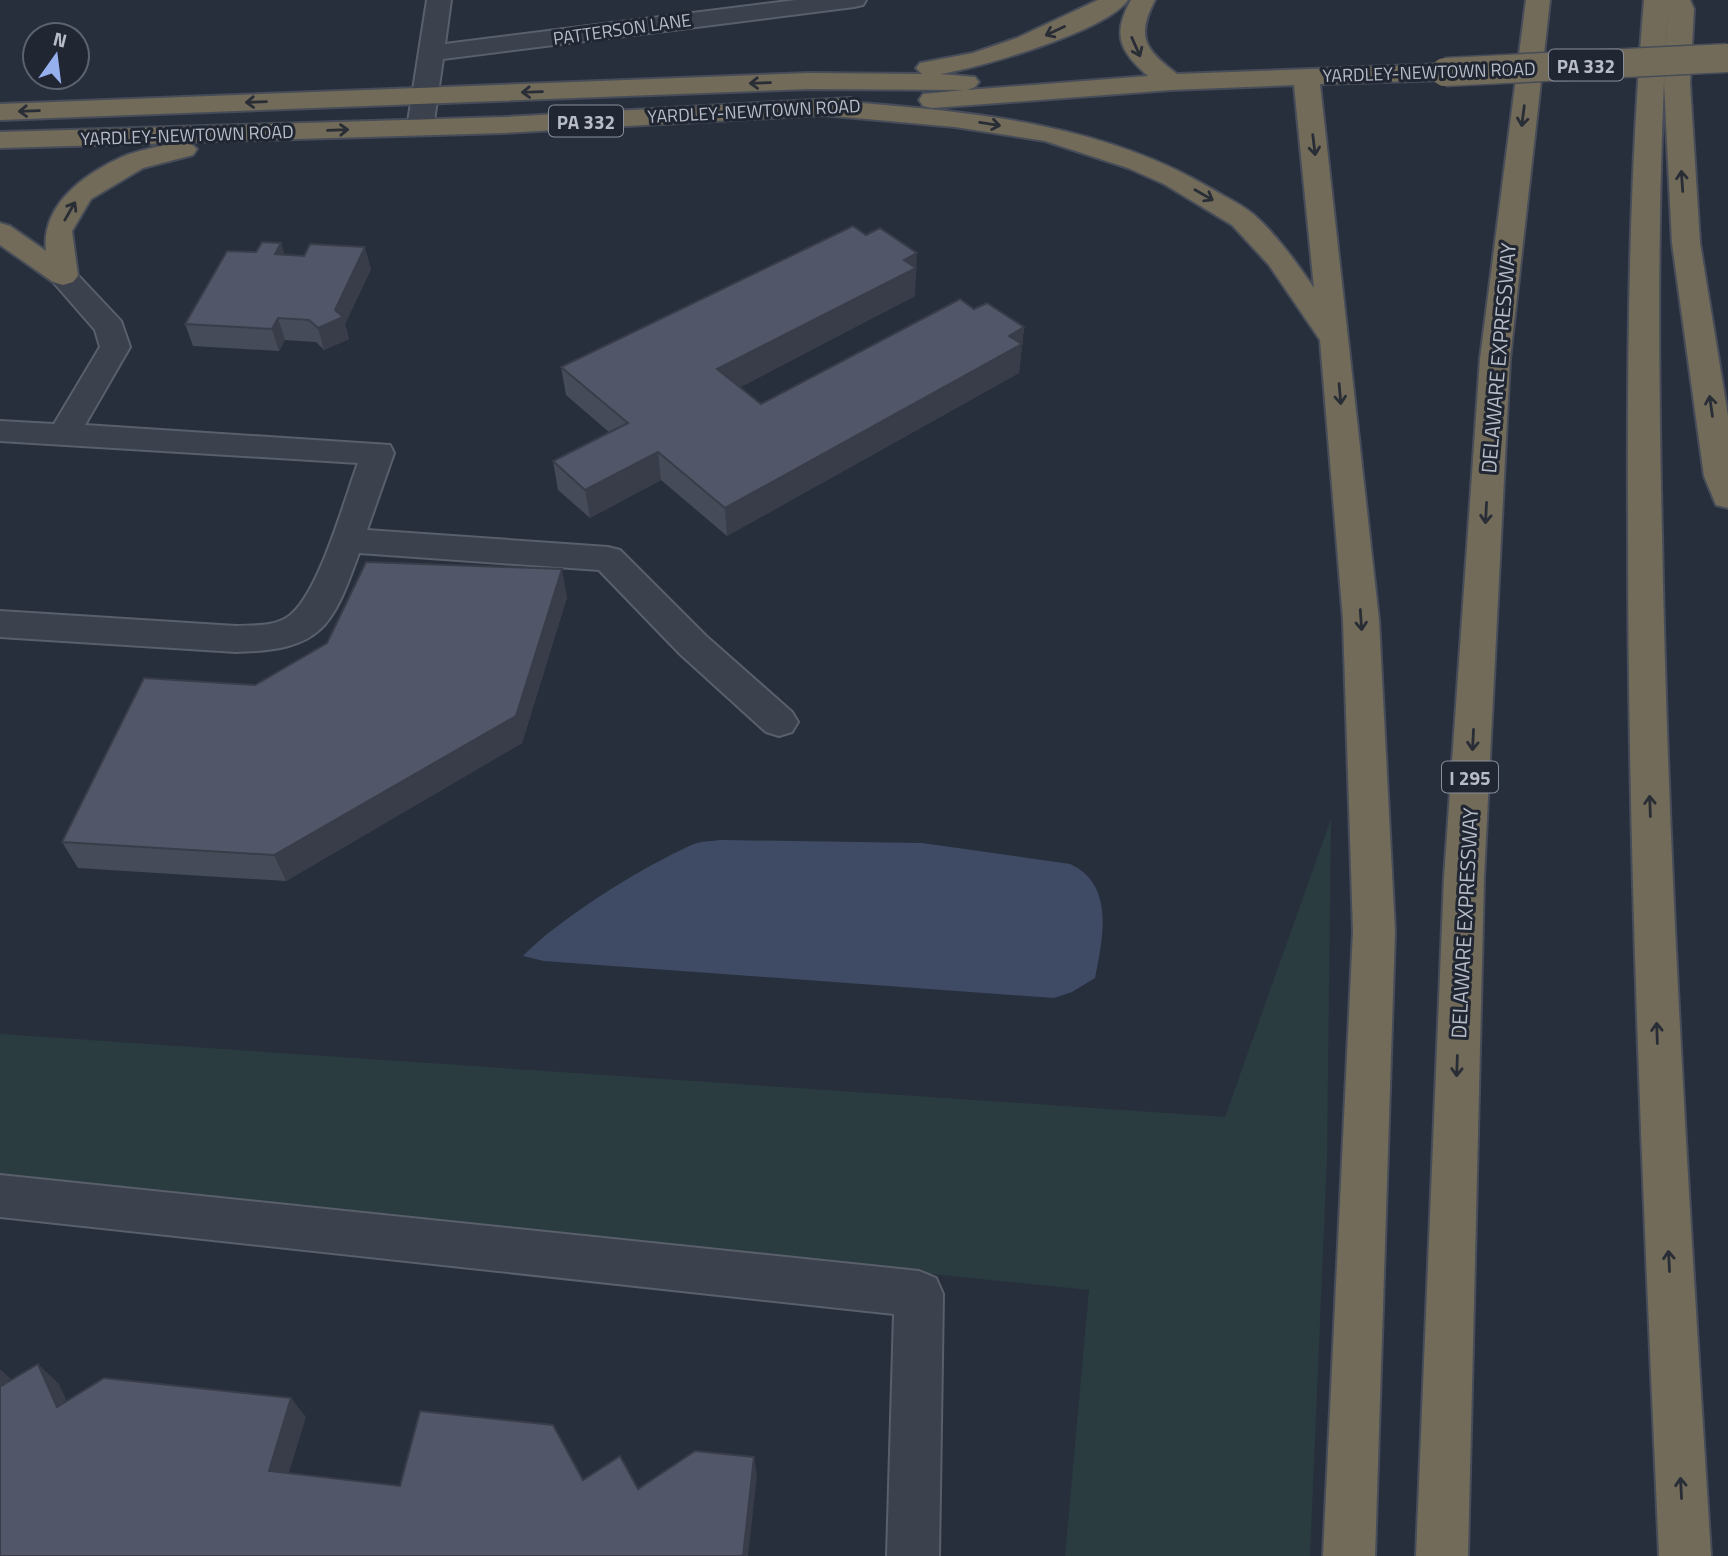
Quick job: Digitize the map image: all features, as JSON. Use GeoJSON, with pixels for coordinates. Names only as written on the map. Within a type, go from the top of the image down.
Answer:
{"type":"FeatureCollection","features":[{"type":"Feature","properties":{"kind":"highway"},"geometry":{"type":"LineString","coordinates":[[817,94],[978,59],[1049,34],[1116,0]]}},
{"type":"Feature","properties":{"kind":"highway"},"geometry":{"type":"LineString","coordinates":[[1143,0],[1130,29],[1133,46],[1143,61],[1171,82]]}},
{"type":"Feature","properties":{"kind":"highway","name":"DELAWARE EXPRESSWAY"},"geometry":{"type":"LineString","coordinates":[[1443,1556],[1464,878],[1494,386],[1511,209],[1538,0]]}},
{"type":"Feature","properties":{"kind":"highway"},"geometry":{"type":"LineString","coordinates":[[1656,0],[1643,298],[1644,616],[1658,1048],[1685,1556]]}},
{"type":"Feature","properties":{"kind":"highway"},"geometry":{"type":"LineString","coordinates":[[1678,0],[1682,9],[1677,83],[1686,243],[1721,476],[1728,497]]}},
{"type":"Feature","properties":{"kind":"highway","name":"YARDLEY-NEWTOWN ROAD"},"geometry":{"type":"LineString","coordinates":[[0,112],[425,96],[817,94],[1445,72],[1728,58]]}},
{"type":"Feature","properties":{"kind":"highway"},"geometry":{"type":"LineString","coordinates":[[1306,77],[1335,340],[1361,620],[1374,931],[1349,1556]]}},
{"type":"Feature","properties":{"kind":"highway"},"geometry":{"type":"LineString","coordinates":[[817,94],[1049,134],[1139,162],[1162,172],[1242,219],[1280,259],[1335,340]]}},
{"type":"Feature","properties":{"kind":"highway","name":"YARDLEY-NEWTOWN ROAD"},"geometry":{"type":"LineString","coordinates":[[0,140],[420,128],[817,94]]}},
{"type":"Feature","properties":{"kind":"highway"},"geometry":{"type":"LineString","coordinates":[[63,276],[58,231],[80,194],[133,162],[272,132]]}},
{"type":"Feature","properties":{"kind":"highway"},"geometry":{"type":"LineString","coordinates":[[0,232],[63,276]]}},
{"type":"Feature","properties":{"kind":"street"},"geometry":{"type":"LineString","coordinates":[[420,128],[439,0]]}},
{"type":"Feature","properties":{"kind":"street","name":"PATTERSON LANE"},"geometry":{"type":"LineString","coordinates":[[432,52],[854,0]]}},
{"type":"Feature","properties":{"kind":"street"},"geometry":{"type":"LineString","coordinates":[[63,276],[110,328],[115,347],[64,434]]}},
{"type":"Feature","properties":{"kind":"street"},"geometry":{"type":"LineString","coordinates":[[0,430],[379,453],[322,606],[300,627],[270,638],[236,639],[0,624]]}},
{"type":"Feature","properties":{"kind":"street"},"geometry":{"type":"LineString","coordinates":[[348,540],[608,559],[693,645],[779,722]]}},
{"type":"Feature","properties":{"kind":"street"},"geometry":{"type":"LineString","coordinates":[[0,1196],[919,1294],[913,1556]]}},
{"type":"Feature","properties":{"kind":"shaded area"},"geometry":{"type":"Polygon","coordinates":[[[1331,819],[1327,1157],[1310,1556],[1065,1556],[1089,1290],[0,1179],[0,1034],[1225,1117],[1331,819]]]}},
{"type":"Feature","properties":{"kind":"water"},"geometry":{"type":"Polygon","coordinates":[[[721,840],[922,843],[1070,864],[1084,873],[1100,898],[1101,946],[1095,978],[1072,992],[1054,998],[544,961],[523,956],[558,925],[628,879],[694,844],[721,840]]]}},
{"type":"Feature","properties":{"kind":"building"},"geometry":{"type":"Polygon","coordinates":[[[853,226],[866,235],[880,228],[917,253],[904,260],[916,268],[717,369],[761,404],[960,299],[974,309],[987,303],[1024,327],[1009,336],[1022,344],[725,508],[658,452],[585,490],[553,461],[628,423],[561,367],[853,226]]]}},
{"type":"Feature","properties":{"kind":"building"},"geometry":{"type":"Polygon","coordinates":[[[262,242],[281,243],[275,254],[304,256],[310,244],[365,247],[335,310],[343,317],[318,328],[309,320],[278,318],[272,329],[185,324],[227,251],[256,252],[262,242]]]}},
{"type":"Feature","properties":{"kind":"building"},"geometry":{"type":"Polygon","coordinates":[[[366,562],[562,569],[516,716],[274,855],[62,842],[144,678],[255,685],[327,643],[366,562]]]}},
{"type":"Feature","properties":{"kind":"building"},"geometry":{"type":"Polygon","coordinates":[[[38,1364],[57,1407],[104,1378],[291,1398],[269,1471],[400,1486],[420,1411],[553,1425],[583,1480],[620,1456],[638,1489],[695,1451],[754,1457],[743,1556],[0,1556],[0,1383],[1,1386],[38,1364]]]}}]}
